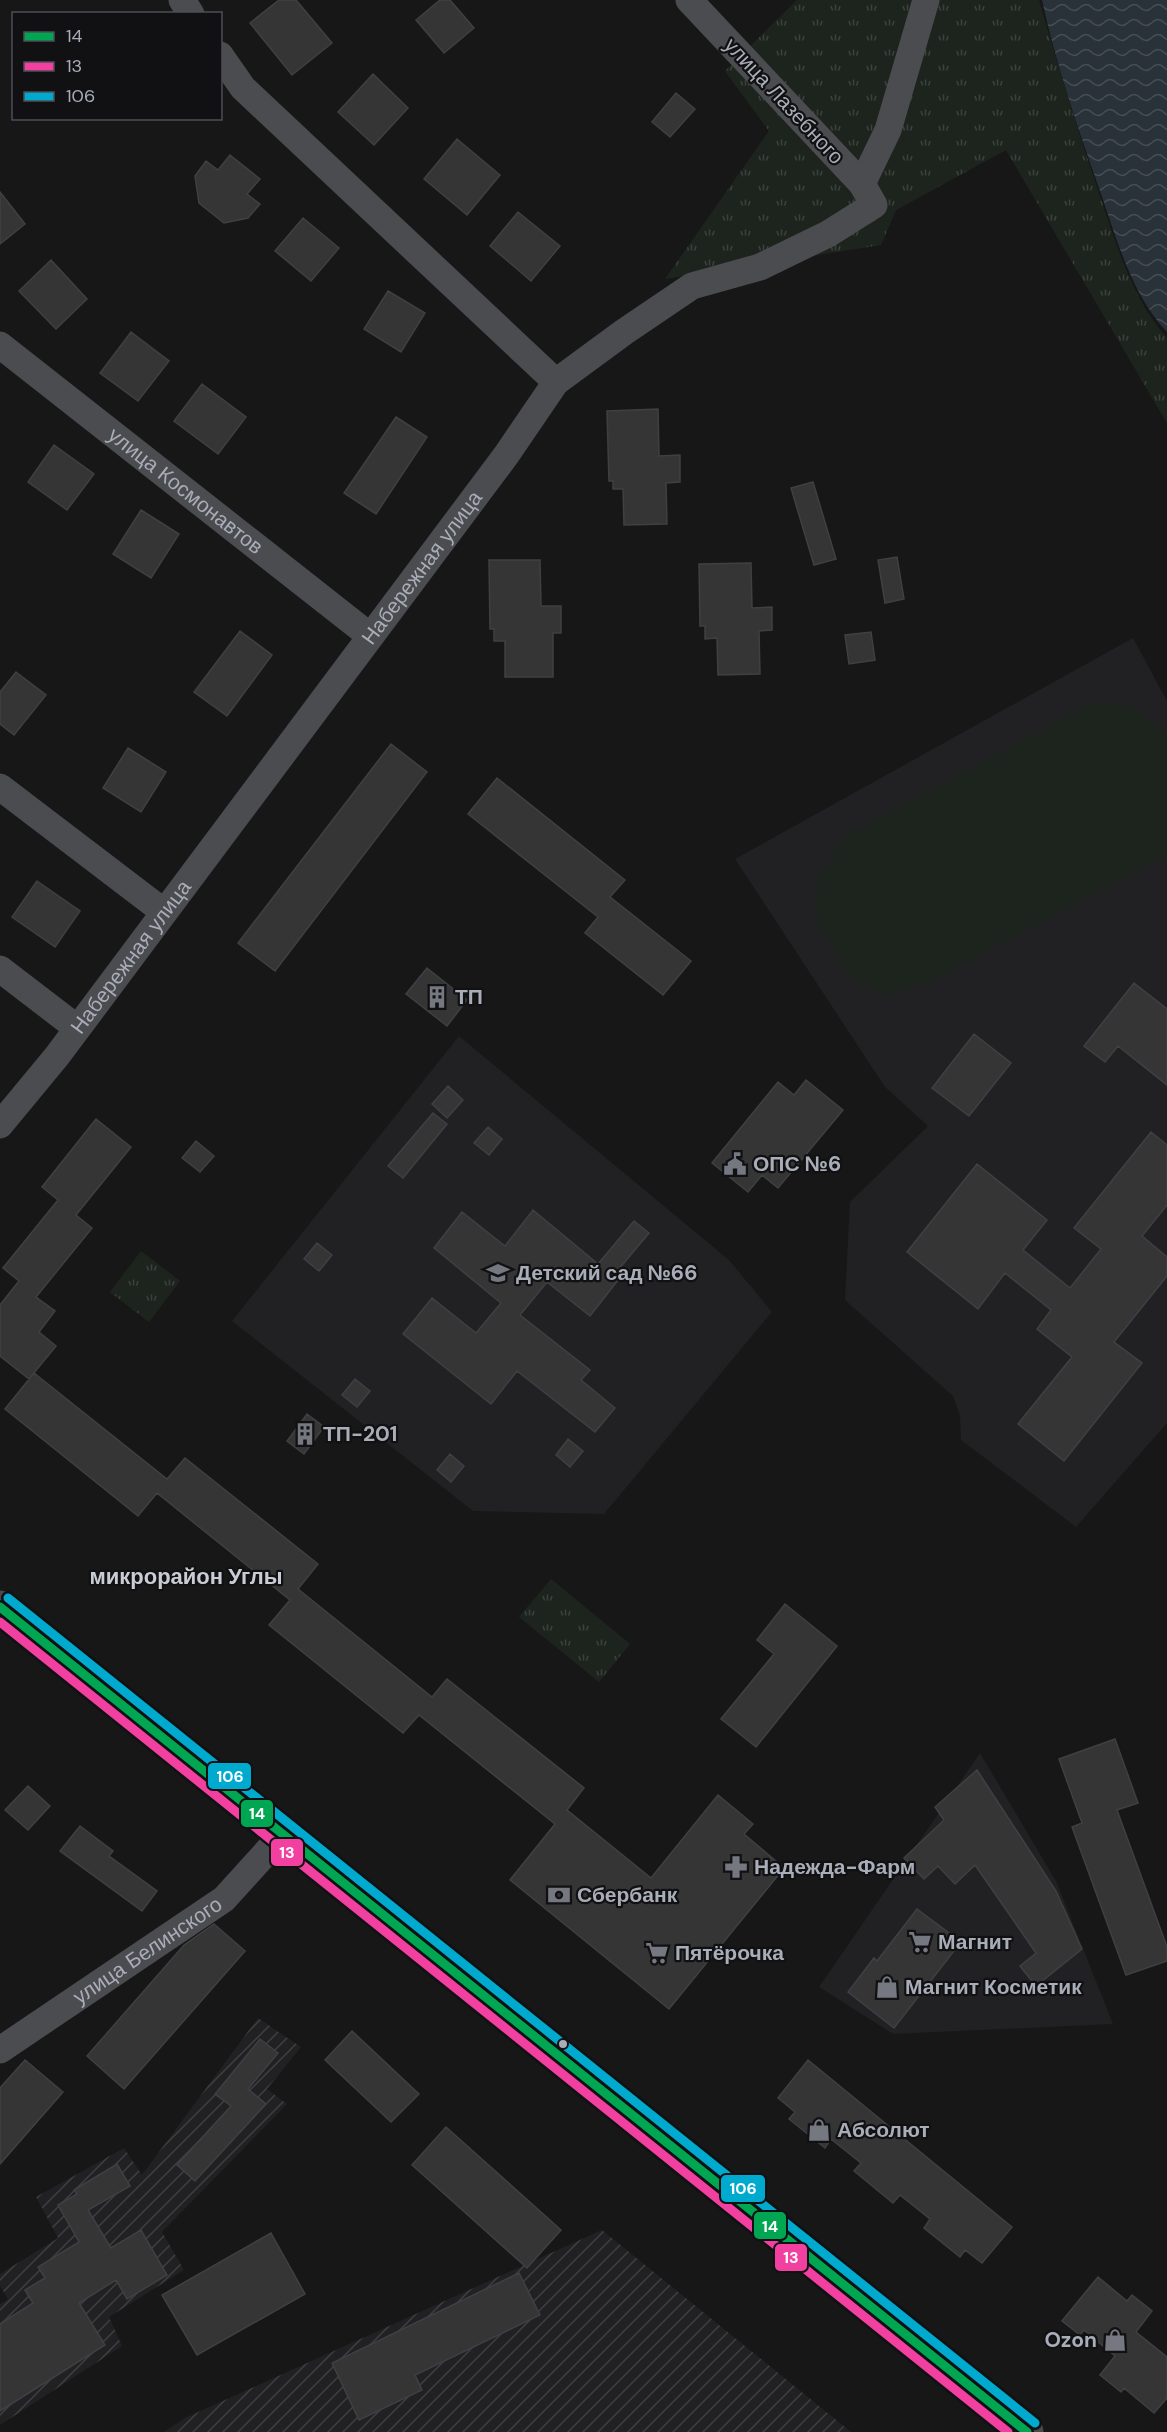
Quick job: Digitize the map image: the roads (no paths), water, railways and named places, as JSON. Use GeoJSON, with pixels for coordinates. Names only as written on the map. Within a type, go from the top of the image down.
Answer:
{"type":"FeatureCollection","features":[{"type":"Feature","properties":{"kind":"main road"},"geometry":{"type":"LineString","coordinates":[[0,1607],[1027,2432]]}},
{"type":"Feature","properties":{"kind":"street","name":"улица Лазебного"},"geometry":{"type":"LineString","coordinates":[[689,0],[868,195]]}},
{"type":"Feature","properties":{"kind":"street"},"geometry":{"type":"LineString","coordinates":[[868,195],[926,0]]}},
{"type":"Feature","properties":{"kind":"street"},"geometry":{"type":"LineString","coordinates":[[222,58],[243,88],[556,382]]}},
{"type":"Feature","properties":{"kind":"street","name":"Набережная улица"},"geometry":{"type":"LineString","coordinates":[[0,1125],[77,1029],[507,454],[556,382],[692,286],[760,267],[828,234],[868,195]]}},
{"type":"Feature","properties":{"kind":"street","name":"улица Космонавтов"},"geometry":{"type":"LineString","coordinates":[[0,345],[370,636]]}},
{"type":"Feature","properties":{"kind":"street"},"geometry":{"type":"LineString","coordinates":[[0,787],[164,912]]}},
{"type":"Feature","properties":{"kind":"street"},"geometry":{"type":"LineString","coordinates":[[0,969],[77,1029]]}},
{"type":"Feature","properties":{"kind":"street","name":"улица Белинского"},"geometry":{"type":"LineString","coordinates":[[0,2050],[224,1899],[283,1834]]}},
{"type":"Feature","properties":{"kind":"water"},"geometry":{"type":"Polygon","coordinates":[[[1042,0],[1167,0],[1167,332],[1154,317],[1134,283],[1118,245],[1068,95],[1042,0]]]}},
{"type":"Feature","properties":{"kind":"place","name":"ТП"},"geometry":{"type":"Point","coordinates":[437,997]}},
{"type":"Feature","properties":{"kind":"place","name":"ОПС №6"},"geometry":{"type":"Point","coordinates":[735,1164]}},
{"type":"Feature","properties":{"kind":"place","name":"Детский сад №66"},"geometry":{"type":"Point","coordinates":[498,1273]}},
{"type":"Feature","properties":{"kind":"place","name":"ТП-201"},"geometry":{"type":"Point","coordinates":[305,1434]}},
{"type":"Feature","properties":{"kind":"place","name":"Надежда-Фарм"},"geometry":{"type":"Point","coordinates":[736,1867]}},
{"type":"Feature","properties":{"kind":"place","name":"Сбербанк"},"geometry":{"type":"Point","coordinates":[559,1895]}},
{"type":"Feature","properties":{"kind":"place","name":"Магнит"},"geometry":{"type":"Point","coordinates":[920,1942]}},
{"type":"Feature","properties":{"kind":"place","name":"Пятёрочка"},"geometry":{"type":"Point","coordinates":[657,1953]}},
{"type":"Feature","properties":{"kind":"place","name":"Магнит Косметик"},"geometry":{"type":"Point","coordinates":[887,1987]}},
{"type":"Feature","properties":{"kind":"place","name":"Абсолют"},"geometry":{"type":"Point","coordinates":[819,2130]}},
{"type":"Feature","properties":{"kind":"place","name":"Ozon"},"geometry":{"type":"Point","coordinates":[1115,2340]}},
{"type":"Feature","properties":{"kind":"district","name":"микрорайон Углы"},"geometry":{"type":"Point","coordinates":[186,1576]}}]}
